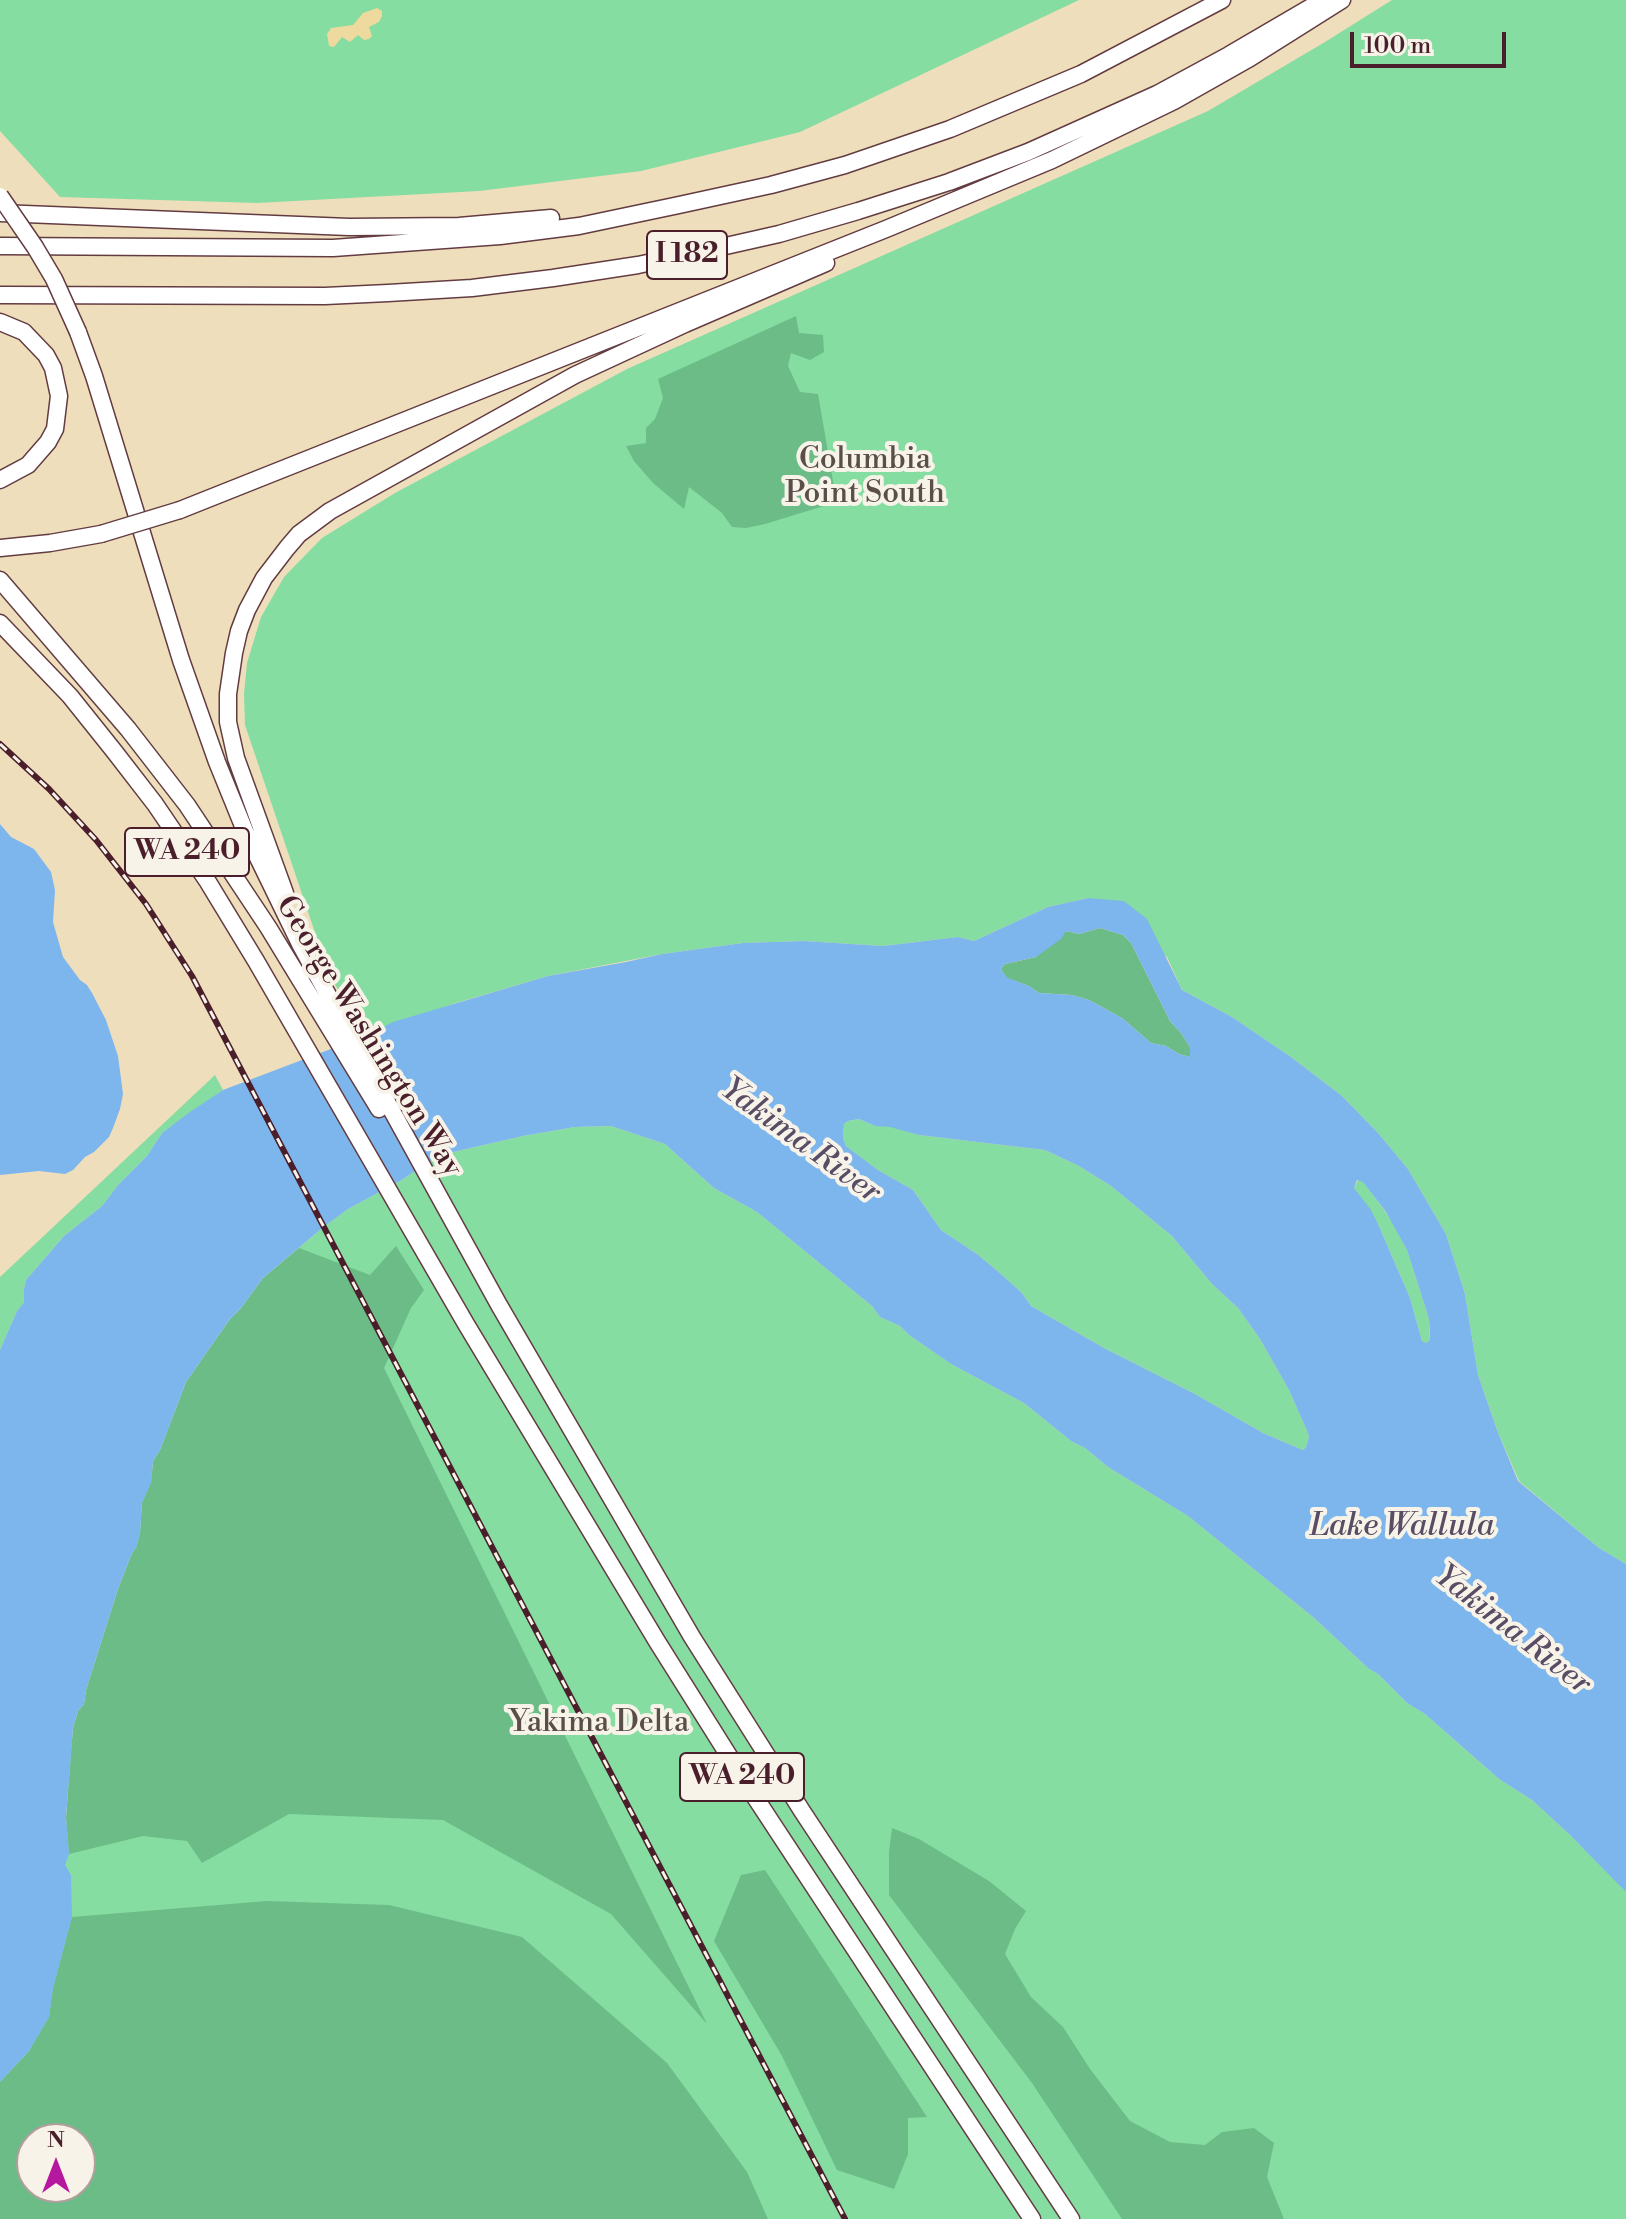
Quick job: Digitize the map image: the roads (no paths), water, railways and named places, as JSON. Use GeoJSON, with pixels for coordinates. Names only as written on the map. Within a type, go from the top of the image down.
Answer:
{"type":"FeatureCollection","features":[{"type":"Feature","properties":{"kind":"highway","name":"I 182"},"geometry":{"type":"LineString","coordinates":[[0,246],[333,248],[500,236],[579,226],[771,185],[831,169],[950,129],[1081,74],[1222,0]]}},
{"type":"Feature","properties":{"kind":"highway","name":"I 182"},"geometry":{"type":"LineString","coordinates":[[0,295],[325,296],[472,288],[638,265],[708,250],[858,211],[949,182],[1028,152],[1157,94],[1323,0]]}},
{"type":"Feature","properties":{"kind":"highway"},"geometry":{"type":"LineString","coordinates":[[0,548],[101,534],[180,510],[886,229],[1052,160],[1174,101],[1342,0]]}},
{"type":"Feature","properties":{"kind":"highway","name":"WA 240"},"geometry":{"type":"LineString","coordinates":[[0,196],[54,279],[78,332],[181,660],[217,762],[263,870],[316,973],[321,999]]}},
{"type":"Feature","properties":{"kind":"highway"},"geometry":{"type":"LineString","coordinates":[[0,213],[257,225],[409,227],[517,222],[679,205]]}},
{"type":"Feature","properties":{"kind":"highway"},"geometry":{"type":"LineString","coordinates":[[316,973],[236,758],[228,722],[230,675],[239,631],[255,594],[275,562],[299,534],[330,511],[561,383],[660,335],[839,257],[886,229]]}},
{"type":"Feature","properties":{"kind":"highway"},"geometry":{"type":"LineString","coordinates":[[0,322],[24,332],[46,355],[53,368],[59,396],[55,429],[48,442],[28,465],[0,480]]}},
{"type":"Feature","properties":{"kind":"highway","name":"George Washington Way"},"geometry":{"type":"LineString","coordinates":[[0,580],[128,729],[187,805],[321,999],[692,1637],[1071,2219]]}},
{"type":"Feature","properties":{"kind":"highway"},"geometry":{"type":"LineString","coordinates":[[0,610],[70,696]]}},
{"type":"Feature","properties":{"kind":"highway","name":"WA 240"},"geometry":{"type":"LineString","coordinates":[[0,623],[70,696],[155,804],[208,882],[466,1324],[658,1643],[751,1791],[1032,2219]]}},
{"type":"Feature","properties":{"kind":"water"},"geometry":{"type":"Polygon","coordinates":[[[0,824],[11,837],[34,849],[51,872],[55,890],[53,922],[63,957],[92,993],[106,1020],[118,1056],[123,1094],[109,1137],[65,1174],[39,1171],[0,1175],[0,824]]]}},
{"type":"Feature","properties":{"kind":"water","name":"Lake Wallula"},"geometry":{"type":"Polygon","coordinates":[[[1088,898],[1124,901],[1147,919],[1182,990],[1232,1017],[1342,1096],[1408,1169],[1446,1234],[1465,1294],[1478,1375],[1518,1481],[1599,1548],[1626,1564],[1626,1892],[1532,1800],[1499,1779],[1425,1714],[1407,1703],[1313,1617],[1188,1516],[1108,1467],[1024,1403],[951,1364],[900,1326],[880,1317],[872,1306],[757,1212],[714,1188],[665,1144],[611,1126],[575,1127],[440,1155],[348,1209],[263,1278],[186,1382],[153,1461],[151,1483],[142,1503],[136,1548],[118,1589],[84,1704],[78,1711],[73,1728],[66,1817],[69,1854],[65,1865],[71,1875],[72,1917],[53,1988],[49,2017],[29,2051],[0,2082],[0,1350],[24,1302],[26,1280],[64,1236],[102,1206],[147,1156],[162,1133],[223,1090],[365,1036],[393,1022],[548,976],[662,954],[743,943],[804,941],[883,946],[958,937],[974,941],[1048,907],[1088,898]],[[1100,928],[1079,934],[1066,931],[1061,939],[1036,957],[1005,964],[1001,968],[1003,973],[1039,993],[1072,995],[1089,1000],[1122,1018],[1151,1043],[1190,1057],[1190,1047],[1170,1021],[1131,943],[1123,935],[1100,928]],[[859,1119],[844,1124],[846,1146],[878,1170],[913,1190],[941,1230],[1001,1274],[1031,1306],[1263,1433],[1303,1450],[1306,1447],[1308,1433],[1289,1390],[1238,1308],[1212,1284],[1172,1236],[1111,1186],[1045,1150],[919,1135],[875,1126],[859,1119]],[[1357,1180],[1354,1188],[1378,1224],[1410,1298],[1422,1341],[1426,1343],[1430,1340],[1429,1319],[1407,1250],[1386,1212],[1363,1182],[1357,1180]]]}},
{"type":"Feature","properties":{"kind":"railway"},"geometry":{"type":"LineString","coordinates":[[0,744],[49,789],[96,840],[146,904],[192,976],[845,2219]]}},
{"type":"Feature","properties":{"kind":"park label","name":"Columbia Point South"},"geometry":{"type":"Point","coordinates":[865,478]}},
{"type":"Feature","properties":{"kind":"park label","name":"Yakima Delta"},"geometry":{"type":"Point","coordinates":[599,1724]}},
{"type":"Feature","properties":{"kind":"water label","name":"Yakima River"},"geometry":{"type":"Point","coordinates":[800,1142]}},
{"type":"Feature","properties":{"kind":"water label","name":"Yakima River"},"geometry":{"type":"Point","coordinates":[1512,1631]}}]}
